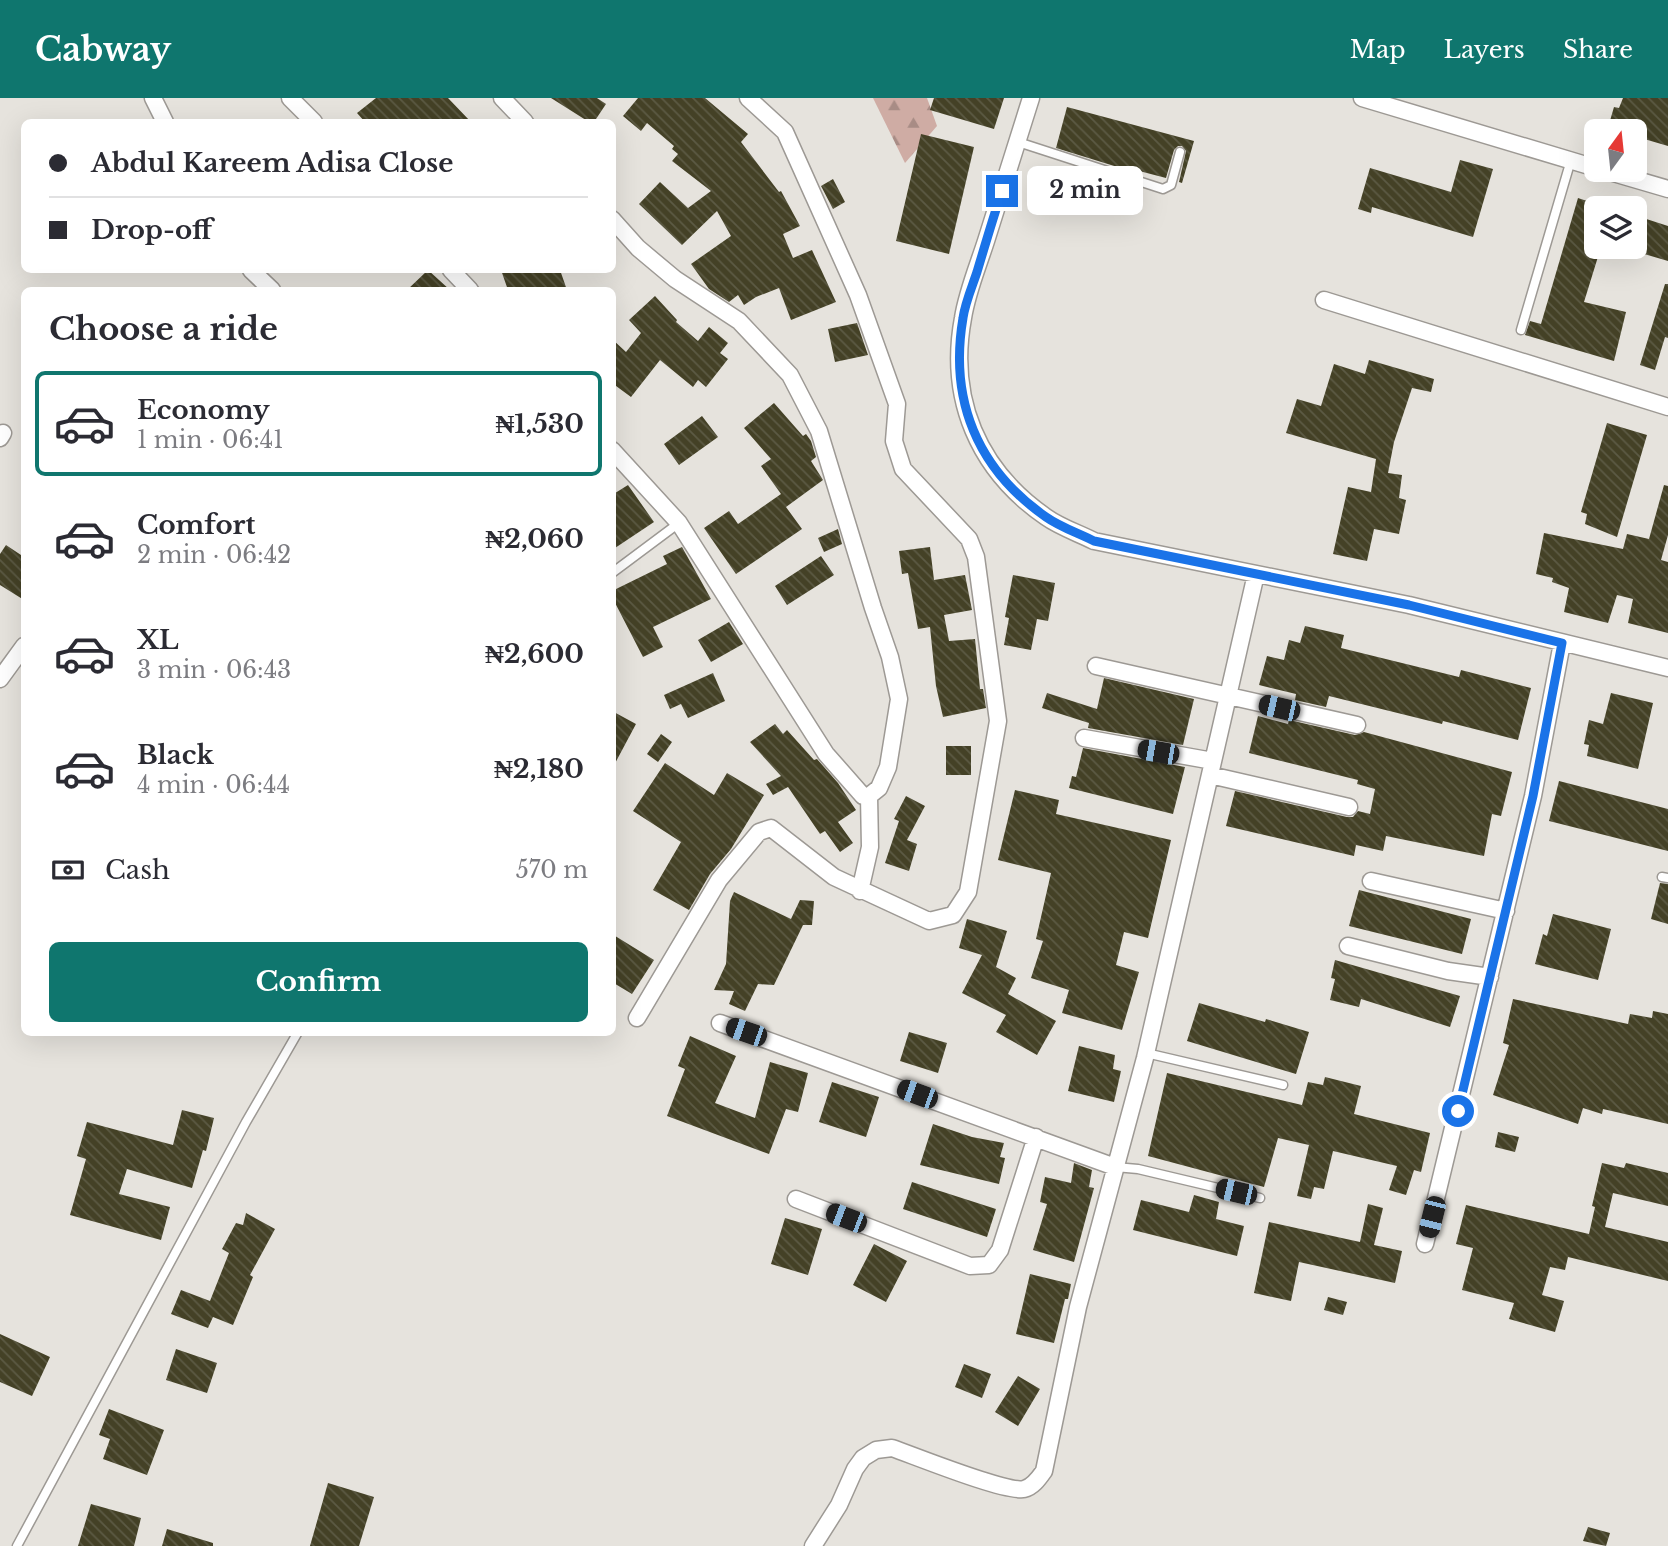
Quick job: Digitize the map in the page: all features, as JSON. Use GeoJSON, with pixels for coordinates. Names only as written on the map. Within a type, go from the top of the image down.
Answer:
{"type":"FeatureCollection","features":[{"type":"Feature","properties":{"kind":"street"},"geometry":{"type":"LineString","coordinates":[[153,98],[164,119]]}},
{"type":"Feature","properties":{"kind":"street"},"geometry":{"type":"LineString","coordinates":[[290,98],[310,119]]}},
{"type":"Feature","properties":{"kind":"street"},"geometry":{"type":"LineString","coordinates":[[502,98],[522,119]]}},
{"type":"Feature","properties":{"kind":"street"},"geometry":{"type":"LineString","coordinates":[[637,1018],[719,880],[759,832],[771,828],[834,877],[860,891],[929,921],[953,915],[968,892],[998,721],[976,557],[969,539],[903,469],[894,440],[897,404],[858,295],[785,132],[748,98]]}},
{"type":"Feature","properties":{"kind":"street"},"geometry":{"type":"LineString","coordinates":[[1031,98],[963,316],[958,356],[960,393],[972,432],[992,464],[1018,495],[1048,519],[1094,541],[1409,605],[1668,668]]}},
{"type":"Feature","properties":{"kind":"street"},"geometry":{"type":"LineString","coordinates":[[1362,98],[1584,164]]}},
{"type":"Feature","properties":{"kind":"street"},"geometry":{"type":"LineString","coordinates":[[1644,182],[1668,189]]}},
{"type":"Feature","properties":{"kind":"street"},"geometry":{"type":"LineString","coordinates":[[616,223],[638,248],[675,279],[739,321],[790,375],[819,431],[890,657],[899,699],[888,767],[879,788],[869,796],[863,796],[826,754],[679,523],[616,454]]}},
{"type":"Feature","properties":{"kind":"street"},"geometry":{"type":"LineString","coordinates":[[254,273],[269,287]]}},
{"type":"Feature","properties":{"kind":"street"},"geometry":{"type":"LineString","coordinates":[[454,273],[467,287]]}},
{"type":"Feature","properties":{"kind":"street"},"geometry":{"type":"LineString","coordinates":[[1324,300],[1668,407]]}},
{"type":"Feature","properties":{"kind":"street"},"geometry":{"type":"LineString","coordinates":[[813,1546],[839,1505],[855,1469],[863,1458],[876,1450],[892,1448],[989,1482],[1023,1489],[1036,1482],[1044,1471],[1078,1307],[1146,1053],[1256,574]]}},
{"type":"Feature","properties":{"kind":"street"},"geometry":{"type":"LineString","coordinates":[[1425,1244],[1533,796],[1562,643]]}},
{"type":"Feature","properties":{"kind":"street"},"geometry":{"type":"LineString","coordinates":[[0,679],[21,650]]}},
{"type":"Feature","properties":{"kind":"street"},"geometry":{"type":"LineString","coordinates":[[1096,666],[1357,725]]}},
{"type":"Feature","properties":{"kind":"street"},"geometry":{"type":"LineString","coordinates":[[1084,738],[1212,768],[1349,807]]}},
{"type":"Feature","properties":{"kind":"street"},"geometry":{"type":"LineString","coordinates":[[860,891],[870,848],[869,796]]}},
{"type":"Feature","properties":{"kind":"street"},"geometry":{"type":"LineString","coordinates":[[1371,881],[1506,911]]}},
{"type":"Feature","properties":{"kind":"street"},"geometry":{"type":"LineString","coordinates":[[1348,946],[1448,971],[1490,977]]}},
{"type":"Feature","properties":{"kind":"street"},"geometry":{"type":"LineString","coordinates":[[720,1023],[1115,1167]]}},
{"type":"Feature","properties":{"kind":"street"},"geometry":{"type":"LineString","coordinates":[[796,1199],[971,1266],[989,1265],[1000,1250],[1036,1138]]}},
{"type":"Feature","properties":{"kind":"lane"},"geometry":{"type":"LineString","coordinates":[[1017,142],[1163,189],[1171,185],[1180,152]]}},
{"type":"Feature","properties":{"kind":"lane"},"geometry":{"type":"LineString","coordinates":[[1521,330],[1572,160]]}},
{"type":"Feature","properties":{"kind":"lane"},"geometry":{"type":"LineString","coordinates":[[616,570],[679,523]]}},
{"type":"Feature","properties":{"kind":"lane"},"geometry":{"type":"LineString","coordinates":[[17,1546],[246,1122],[296,1036]]}},
{"type":"Feature","properties":{"kind":"lane"},"geometry":{"type":"LineString","coordinates":[[1146,1053],[1283,1085]]}},
{"type":"Feature","properties":{"kind":"lane"},"geometry":{"type":"LineString","coordinates":[[1115,1167],[1138,1169],[1260,1198]]}},
{"type":"Feature","properties":{"kind":"green space"},"geometry":{"type":"Polygon","coordinates":[[[873,98],[927,98],[937,126],[905,163],[873,98]]]}},
{"type":"Feature","properties":{"kind":"building"},"geometry":{"type":"Polygon","coordinates":[[[376,98],[448,98],[468,119],[362,119],[357,113],[376,98]]]}},
{"type":"Feature","properties":{"kind":"building"},"geometry":{"type":"Polygon","coordinates":[[[551,98],[597,98],[606,104],[596,119],[584,119],[551,98]]]}},
{"type":"Feature","properties":{"kind":"building"},"geometry":{"type":"Polygon","coordinates":[[[638,98],[705,98],[748,134],[741,142],[779,192],[781,191],[800,226],[783,234],[793,258],[812,250],[836,302],[791,320],[779,288],[744,305],[738,295],[729,302],[709,289],[691,264],[731,236],[717,211],[682,245],[639,204],[660,182],[688,208],[711,191],[672,161],[678,154],[672,149],[674,146],[647,123],[641,131],[623,116],[638,98]]]}},
{"type":"Feature","properties":{"kind":"building"},"geometry":{"type":"Polygon","coordinates":[[[934,98],[1004,98],[994,129],[930,110],[934,98]]]}},
{"type":"Feature","properties":{"kind":"building"},"geometry":{"type":"Polygon","coordinates":[[[1623,98],[1668,98],[1668,146],[1647,140],[1647,119],[1610,119],[1614,107],[1619,108],[1623,98]]]}},
{"type":"Feature","properties":{"kind":"building"},"geometry":{"type":"Polygon","coordinates":[[[1067,107],[1194,141],[1182,183],[1179,182],[1186,151],[1182,146],[1174,150],[1166,178],[1124,169],[1056,148],[1067,107]]]}},
{"type":"Feature","properties":{"kind":"building"},"geometry":{"type":"Polygon","coordinates":[[[921,134],[974,147],[949,254],[896,241],[921,134]]]}},
{"type":"Feature","properties":{"kind":"building"},"geometry":{"type":"Polygon","coordinates":[[[1460,160],[1493,169],[1473,237],[1372,207],[1371,213],[1358,209],[1370,168],[1451,192],[1460,160]]]}},
{"type":"Feature","properties":{"kind":"building"},"geometry":{"type":"Polygon","coordinates":[[[833,179],[845,202],[833,209],[821,186],[833,179]]]}},
{"type":"Feature","properties":{"kind":"building"},"geometry":{"type":"Polygon","coordinates":[[[1578,198],[1584,200],[1584,259],[1597,259],[1584,302],[1626,312],[1614,361],[1525,335],[1530,321],[1541,324],[1578,198]]]}},
{"type":"Feature","properties":{"kind":"building"},"geometry":{"type":"Polygon","coordinates":[[[1647,219],[1668,226],[1668,261],[1647,255],[1647,219]]]}},
{"type":"Feature","properties":{"kind":"building"},"geometry":{"type":"Polygon","coordinates":[[[425,273],[431,273],[447,287],[410,287],[425,273]]]}},
{"type":"Feature","properties":{"kind":"building"},"geometry":{"type":"Polygon","coordinates":[[[502,273],[561,273],[566,287],[507,287],[502,273]]]}},
{"type":"Feature","properties":{"kind":"building"},"geometry":{"type":"Polygon","coordinates":[[[1665,284],[1668,284],[1668,338],[1665,337],[1655,370],[1640,365],[1665,284]]]}},
{"type":"Feature","properties":{"kind":"building"},"geometry":{"type":"Polygon","coordinates":[[[655,296],[676,322],[698,341],[709,327],[728,343],[720,353],[728,359],[706,387],[698,380],[693,387],[660,360],[631,397],[616,386],[616,343],[626,352],[641,333],[629,320],[655,296]]]}},
{"type":"Feature","properties":{"kind":"building"},"geometry":{"type":"Polygon","coordinates":[[[857,323],[868,355],[835,362],[828,329],[857,323]]]}},
{"type":"Feature","properties":{"kind":"building"},"geometry":{"type":"Polygon","coordinates":[[[1369,360],[1434,379],[1431,392],[1412,388],[1394,442],[1388,473],[1402,475],[1399,498],[1406,500],[1399,534],[1374,529],[1367,561],[1333,554],[1348,487],[1371,492],[1376,459],[1286,433],[1297,399],[1321,406],[1334,364],[1365,374],[1369,360]]]}},
{"type":"Feature","properties":{"kind":"building"},"geometry":{"type":"Polygon","coordinates":[[[774,403],[803,436],[806,434],[811,441],[816,457],[811,461],[823,480],[786,507],[802,529],[736,574],[704,528],[729,511],[738,524],[781,494],[761,466],[771,459],[744,428],[774,403]]]}},
{"type":"Feature","properties":{"kind":"building"},"geometry":{"type":"Polygon","coordinates":[[[702,416],[718,437],[679,465],[664,444],[702,416]]]}},
{"type":"Feature","properties":{"kind":"building"},"geometry":{"type":"Polygon","coordinates":[[[1607,423],[1647,435],[1617,537],[1585,524],[1587,514],[1581,512],[1607,423]]]}},
{"type":"Feature","properties":{"kind":"building"},"geometry":{"type":"Polygon","coordinates":[[[628,485],[654,522],[616,547],[616,492],[628,485]]]}},
{"type":"Feature","properties":{"kind":"building"},"geometry":{"type":"Polygon","coordinates":[[[1664,485],[1668,486],[1668,535],[1661,560],[1668,562],[1668,633],[1628,623],[1633,599],[1617,595],[1608,623],[1564,612],[1569,588],[1552,582],[1553,578],[1536,574],[1544,533],[1623,549],[1627,534],[1649,539],[1664,485]]]}},
{"type":"Feature","properties":{"kind":"building"},"geometry":{"type":"Polygon","coordinates":[[[838,529],[842,544],[824,552],[818,538],[838,529]]]}},
{"type":"Feature","properties":{"kind":"building"},"geometry":{"type":"Polygon","coordinates":[[[6,545],[21,555],[21,598],[0,585],[0,554],[6,545]]]}},
{"type":"Feature","properties":{"kind":"building"},"geometry":{"type":"Polygon","coordinates":[[[682,547],[711,599],[653,627],[663,647],[643,657],[616,605],[616,589],[667,564],[663,556],[682,547]]]}},
{"type":"Feature","properties":{"kind":"building"},"geometry":{"type":"Polygon","coordinates":[[[930,547],[934,580],[965,575],[972,610],[944,615],[949,641],[975,639],[980,689],[983,689],[986,708],[943,717],[936,686],[930,627],[918,629],[908,573],[902,574],[899,551],[930,547]]]}},
{"type":"Feature","properties":{"kind":"building"},"geometry":{"type":"Polygon","coordinates":[[[821,556],[834,575],[787,605],[775,586],[821,556]]]}},
{"type":"Feature","properties":{"kind":"building"},"geometry":{"type":"Polygon","coordinates":[[[1013,575],[1055,583],[1048,621],[1037,619],[1031,650],[1004,645],[1009,618],[1005,617],[1013,575]]]}},
{"type":"Feature","properties":{"kind":"building"},"geometry":{"type":"Polygon","coordinates":[[[729,622],[743,644],[711,662],[698,640],[729,622]]]}},
{"type":"Feature","properties":{"kind":"building"},"geometry":{"type":"Polygon","coordinates":[[[1305,626],[1344,635],[1341,648],[1459,677],[1461,670],[1531,688],[1518,740],[1329,696],[1326,707],[1295,700],[1296,694],[1259,685],[1267,656],[1284,660],[1289,640],[1300,643],[1305,626]]]}},
{"type":"Feature","properties":{"kind":"building"},"geometry":{"type":"Polygon","coordinates":[[[713,673],[725,701],[688,718],[681,704],[670,709],[664,695],[713,673]]]}},
{"type":"Feature","properties":{"kind":"building"},"geometry":{"type":"Polygon","coordinates":[[[1104,678],[1194,699],[1183,745],[1088,728],[1089,723],[1042,708],[1047,693],[1097,709],[1104,678]]]}},
{"type":"Feature","properties":{"kind":"building"},"geometry":{"type":"Polygon","coordinates":[[[1611,693],[1653,703],[1638,769],[1587,756],[1589,745],[1584,744],[1589,720],[1603,724],[1611,693]]]}},
{"type":"Feature","properties":{"kind":"building"},"geometry":{"type":"Polygon","coordinates":[[[616,713],[636,724],[616,762],[616,713]]]}},
{"type":"Feature","properties":{"kind":"building"},"geometry":{"type":"Polygon","coordinates":[[[1258,716],[1355,735],[1364,732],[1512,772],[1501,816],[1492,814],[1484,856],[1386,836],[1383,851],[1356,845],[1354,856],[1226,826],[1235,791],[1347,817],[1353,817],[1358,811],[1370,814],[1375,789],[1357,784],[1358,780],[1249,753],[1258,716]]]}},
{"type":"Feature","properties":{"kind":"building"},"geometry":{"type":"Polygon","coordinates":[[[775,724],[783,734],[787,730],[814,760],[817,759],[838,783],[856,810],[838,822],[853,843],[840,852],[825,831],[820,834],[788,787],[773,795],[766,784],[781,776],[750,742],[775,724]]]}},
{"type":"Feature","properties":{"kind":"building"},"geometry":{"type":"Polygon","coordinates":[[[661,734],[672,742],[658,762],[647,754],[661,734]]]}},
{"type":"Feature","properties":{"kind":"building"},"geometry":{"type":"Polygon","coordinates":[[[946,746],[971,746],[971,775],[946,775],[946,746]]]}},
{"type":"Feature","properties":{"kind":"building"},"geometry":{"type":"Polygon","coordinates":[[[1083,748],[1185,767],[1173,814],[1069,788],[1072,776],[1076,777],[1083,748]]]}},
{"type":"Feature","properties":{"kind":"building"},"geometry":{"type":"Polygon","coordinates":[[[665,763],[714,795],[727,773],[764,795],[689,910],[653,890],[681,842],[633,811],[665,763]]]}},
{"type":"Feature","properties":{"kind":"building"},"geometry":{"type":"Polygon","coordinates":[[[1559,781],[1668,809],[1668,851],[1549,821],[1559,781]]]}},
{"type":"Feature","properties":{"kind":"building"},"geometry":{"type":"Polygon","coordinates":[[[1015,790],[1059,800],[1056,814],[1171,840],[1148,938],[1124,932],[1116,965],[1139,972],[1122,1030],[1062,1013],[1069,990],[1031,978],[1043,941],[1036,939],[1051,873],[998,860],[1015,790]]]}},
{"type":"Feature","properties":{"kind":"building"},"geometry":{"type":"Polygon","coordinates":[[[906,796],[925,806],[907,840],[917,844],[909,871],[885,863],[899,821],[894,819],[906,796]]]}},
{"type":"Feature","properties":{"kind":"building"},"geometry":{"type":"Polygon","coordinates":[[[1660,883],[1668,884],[1668,924],[1651,919],[1660,883]]]}},
{"type":"Feature","properties":{"kind":"building"},"geometry":{"type":"Polygon","coordinates":[[[1359,890],[1471,919],[1462,954],[1349,926],[1359,890]]]}},
{"type":"Feature","properties":{"kind":"building"},"geometry":{"type":"Polygon","coordinates":[[[734,892],[791,919],[800,900],[814,901],[812,925],[803,925],[774,985],[758,984],[745,1011],[729,1004],[734,991],[714,990],[726,964],[730,901],[734,892]]]}},
{"type":"Feature","properties":{"kind":"building"},"geometry":{"type":"Polygon","coordinates":[[[1553,914],[1611,929],[1598,980],[1535,964],[1543,934],[1547,936],[1553,914]]]}},
{"type":"Feature","properties":{"kind":"building"},"geometry":{"type":"Polygon","coordinates":[[[967,919],[1007,931],[996,967],[1016,978],[1008,994],[1056,1021],[1037,1055],[996,1032],[1006,1015],[962,993],[982,955],[959,948],[967,919]]]}},
{"type":"Feature","properties":{"kind":"building"},"geometry":{"type":"Polygon","coordinates":[[[616,936],[654,960],[632,994],[616,984],[616,936]]]}},
{"type":"Feature","properties":{"kind":"building"},"geometry":{"type":"Polygon","coordinates":[[[1335,960],[1460,996],[1450,1027],[1361,999],[1359,1007],[1330,1000],[1335,979],[1331,978],[1335,960]]]}},
{"type":"Feature","properties":{"kind":"building"},"geometry":{"type":"Polygon","coordinates":[[[1513,999],[1628,1024],[1630,1014],[1652,1018],[1653,1011],[1668,1014],[1668,1124],[1603,1109],[1602,1114],[1583,1108],[1578,1124],[1493,1095],[1509,1045],[1503,1043],[1513,999]]]}},
{"type":"Feature","properties":{"kind":"building"},"geometry":{"type":"Polygon","coordinates":[[[1199,1003],[1309,1032],[1296,1074],[1187,1041],[1199,1003]]]}},
{"type":"Feature","properties":{"kind":"building"},"geometry":{"type":"Polygon","coordinates":[[[909,1032],[947,1043],[938,1073],[900,1061],[909,1032]]]}},
{"type":"Feature","properties":{"kind":"building"},"geometry":{"type":"Polygon","coordinates":[[[690,1036],[736,1056],[715,1103],[755,1118],[770,1062],[808,1073],[798,1112],[786,1109],[769,1154],[667,1116],[685,1069],[678,1066],[690,1036]]]}},
{"type":"Feature","properties":{"kind":"building"},"geometry":{"type":"Polygon","coordinates":[[[1079,1046],[1115,1055],[1113,1069],[1121,1071],[1114,1102],[1068,1091],[1079,1046]]]}},
{"type":"Feature","properties":{"kind":"building"},"geometry":{"type":"Polygon","coordinates":[[[1167,1073],[1302,1105],[1308,1082],[1323,1085],[1325,1077],[1361,1086],[1354,1114],[1430,1133],[1421,1172],[1414,1170],[1406,1195],[1389,1190],[1397,1166],[1333,1151],[1324,1189],[1314,1187],[1311,1199],[1297,1196],[1309,1145],[1278,1138],[1264,1187],[1148,1156],[1167,1073]]]}},
{"type":"Feature","properties":{"kind":"building"},"geometry":{"type":"Polygon","coordinates":[[[832,1082],[879,1097],[866,1137],[819,1122],[832,1082]]]}},
{"type":"Feature","properties":{"kind":"building"},"geometry":{"type":"Polygon","coordinates":[[[182,1110],[214,1118],[206,1151],[203,1150],[192,1188],[127,1169],[119,1194],[170,1207],[161,1240],[70,1215],[86,1159],[77,1156],[87,1122],[173,1145],[182,1110]]]}},
{"type":"Feature","properties":{"kind":"building"},"geometry":{"type":"Polygon","coordinates":[[[933,1124],[972,1137],[1004,1143],[1000,1157],[1005,1158],[999,1184],[920,1165],[933,1124]]]}},
{"type":"Feature","properties":{"kind":"building"},"geometry":{"type":"Polygon","coordinates":[[[1498,1132],[1519,1137],[1515,1152],[1495,1147],[1498,1132]]]}},
{"type":"Feature","properties":{"kind":"building"},"geometry":{"type":"Polygon","coordinates":[[[1074,1163],[1092,1170],[1089,1187],[1094,1188],[1074,1262],[1033,1250],[1047,1204],[1040,1202],[1045,1177],[1071,1183],[1074,1163]]]}},
{"type":"Feature","properties":{"kind":"building"},"geometry":{"type":"Polygon","coordinates":[[[1602,1163],[1624,1168],[1626,1163],[1668,1173],[1668,1206],[1613,1193],[1605,1227],[1668,1242],[1668,1281],[1568,1257],[1565,1270],[1550,1267],[1542,1295],[1564,1301],[1555,1332],[1509,1319],[1514,1303],[1462,1290],[1473,1248],[1456,1244],[1466,1205],[1589,1234],[1602,1163]]]}},
{"type":"Feature","properties":{"kind":"building"},"geometry":{"type":"Polygon","coordinates":[[[912,1182],[996,1209],[987,1237],[903,1209],[912,1182]]]}},
{"type":"Feature","properties":{"kind":"building"},"geometry":{"type":"Polygon","coordinates":[[[1194,1195],[1219,1202],[1216,1219],[1244,1226],[1237,1256],[1133,1230],[1141,1200],[1189,1212],[1194,1195]]]}},
{"type":"Feature","properties":{"kind":"building"},"geometry":{"type":"Polygon","coordinates":[[[1368,1204],[1383,1208],[1374,1245],[1402,1251],[1395,1283],[1299,1262],[1291,1301],[1254,1293],[1269,1222],[1360,1242],[1368,1204]]]}},
{"type":"Feature","properties":{"kind":"building"},"geometry":{"type":"Polygon","coordinates":[[[246,1213],[275,1229],[250,1275],[253,1277],[233,1325],[213,1317],[208,1328],[171,1314],[181,1290],[210,1301],[229,1253],[222,1249],[236,1223],[243,1225],[246,1213]]]}},
{"type":"Feature","properties":{"kind":"building"},"geometry":{"type":"Polygon","coordinates":[[[785,1218],[822,1229],[808,1275],[771,1264],[785,1218]]]}},
{"type":"Feature","properties":{"kind":"building"},"geometry":{"type":"Polygon","coordinates":[[[874,1244],[907,1261],[886,1302],[853,1285],[874,1244]]]}},
{"type":"Feature","properties":{"kind":"building"},"geometry":{"type":"Polygon","coordinates":[[[1030,1274],[1071,1284],[1054,1343],[1016,1334],[1030,1274]]]}},
{"type":"Feature","properties":{"kind":"building"},"geometry":{"type":"Polygon","coordinates":[[[1328,1297],[1347,1302],[1343,1315],[1324,1310],[1328,1297]]]}},
{"type":"Feature","properties":{"kind":"building"},"geometry":{"type":"Polygon","coordinates":[[[0,1334],[50,1357],[32,1396],[0,1382],[0,1334]]]}},
{"type":"Feature","properties":{"kind":"building"},"geometry":{"type":"Polygon","coordinates":[[[176,1349],[217,1363],[207,1393],[166,1380],[176,1349]]]}},
{"type":"Feature","properties":{"kind":"building"},"geometry":{"type":"Polygon","coordinates":[[[964,1364],[991,1374],[982,1398],[955,1387],[964,1364]]]}},
{"type":"Feature","properties":{"kind":"building"},"geometry":{"type":"Polygon","coordinates":[[[1018,1376],[1040,1389],[1018,1426],[995,1412],[1018,1376]]]}},
{"type":"Feature","properties":{"kind":"building"},"geometry":{"type":"Polygon","coordinates":[[[109,1409],[164,1430],[147,1475],[103,1459],[110,1439],[99,1435],[109,1409]]]}},
{"type":"Feature","properties":{"kind":"building"},"geometry":{"type":"Polygon","coordinates":[[[328,1483],[374,1497],[359,1546],[310,1546],[328,1483]]]}},
{"type":"Feature","properties":{"kind":"building"},"geometry":{"type":"Polygon","coordinates":[[[91,1504],[141,1518],[134,1546],[78,1546],[91,1504]]]}},
{"type":"Feature","properties":{"kind":"building"},"geometry":{"type":"Polygon","coordinates":[[[1588,1527],[1610,1533],[1606,1546],[1583,1541],[1588,1527]]]}},
{"type":"Feature","properties":{"kind":"building"},"geometry":{"type":"Polygon","coordinates":[[[167,1529],[213,1543],[213,1546],[162,1546],[167,1529]]]}},
{"type":"Feature","properties":{"kind":"route"},"geometry":{"type":"LineString","coordinates":[[1002,191],[963,316],[958,356],[959,375],[960,393],[972,432],[992,464],[1018,495],[1048,519],[1094,541],[1409,605],[1562,643],[1533,796],[1458,1111]]}}]}
